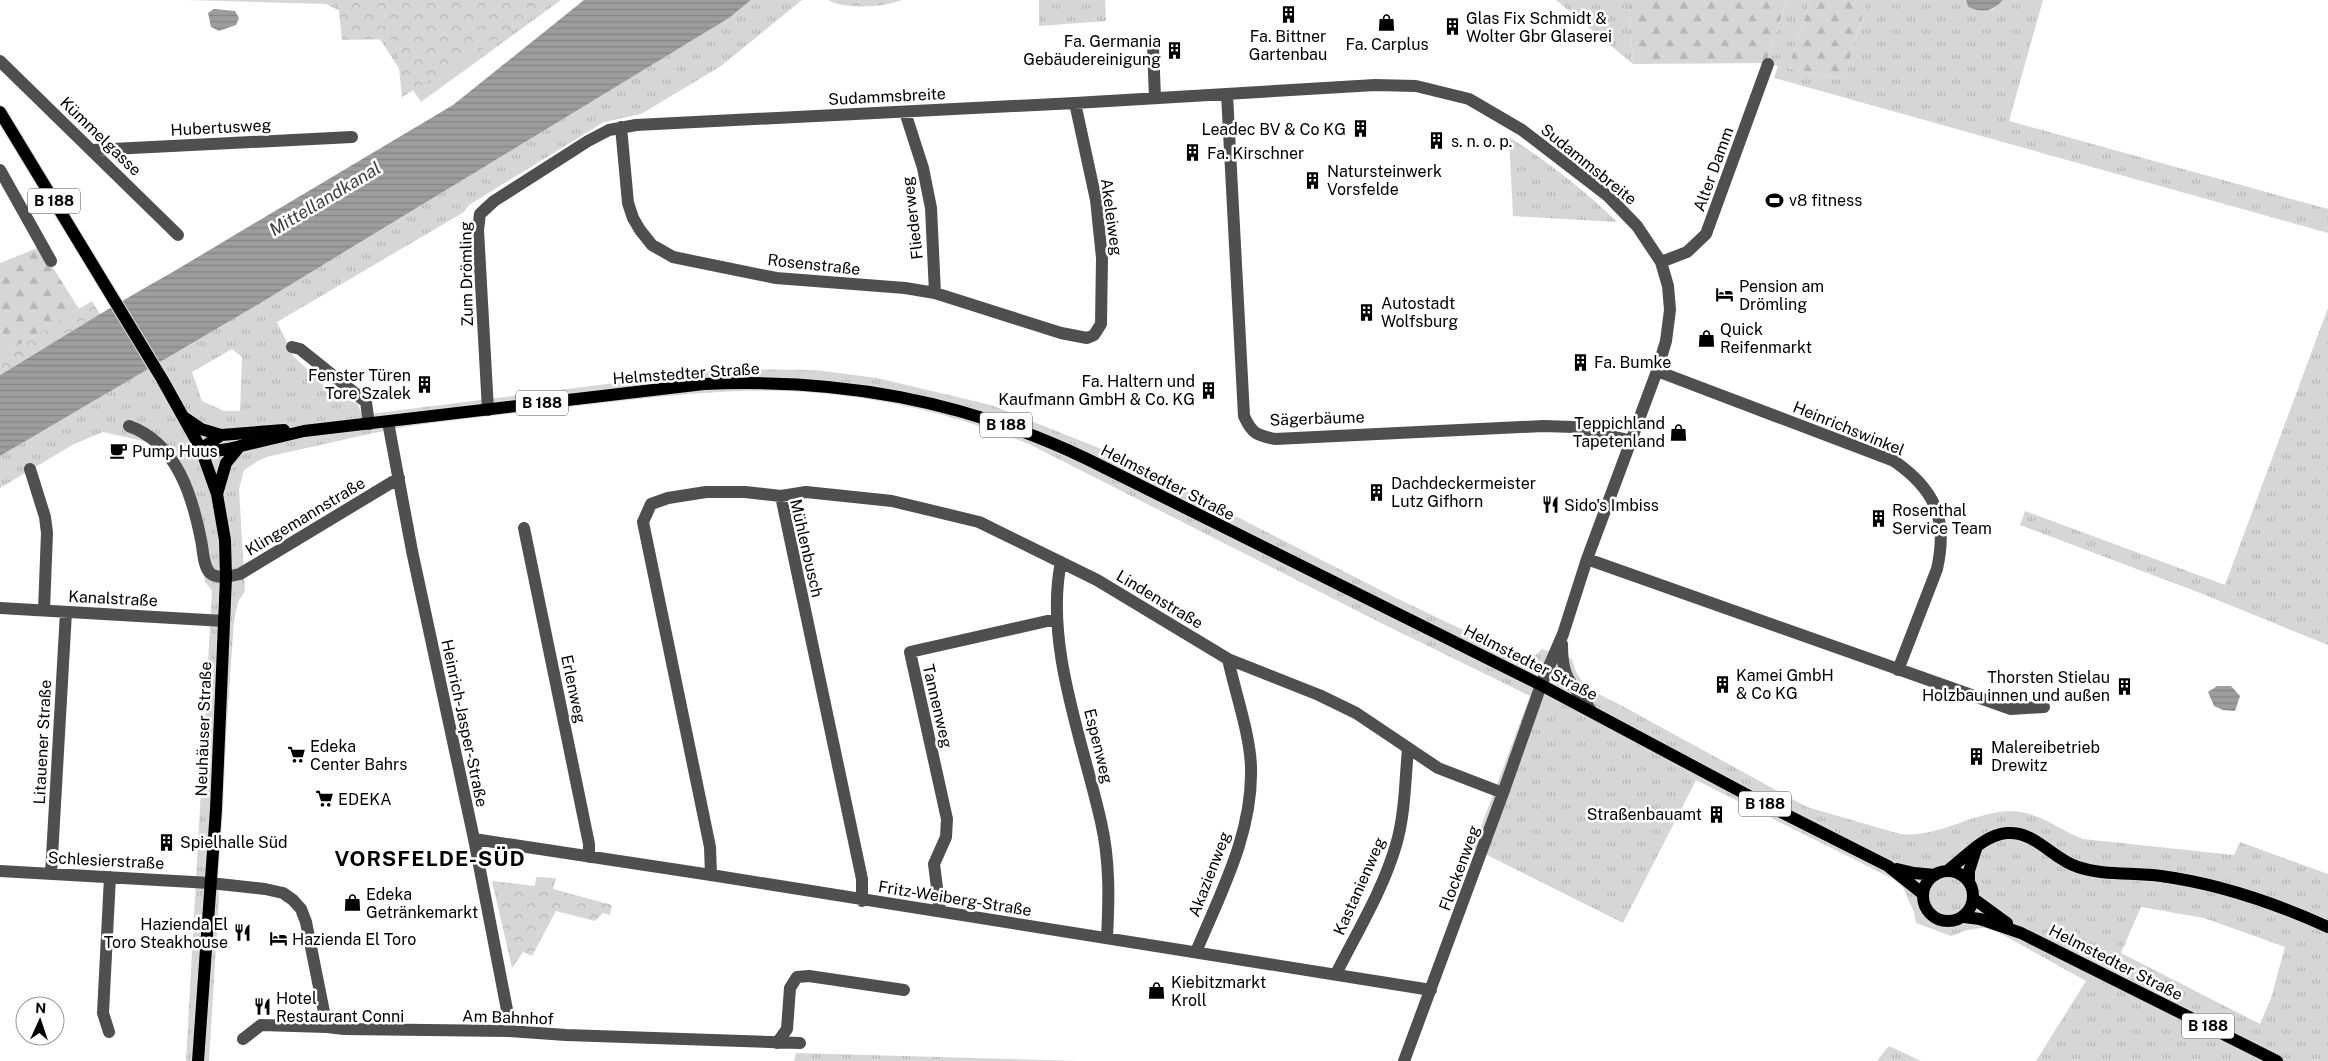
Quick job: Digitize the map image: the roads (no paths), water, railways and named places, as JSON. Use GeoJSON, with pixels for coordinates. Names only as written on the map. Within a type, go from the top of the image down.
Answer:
{"type":"FeatureCollection","features":[{"type":"Feature","properties":{"kind":"main road","name":"B 188"},"geometry":{"type":"LineString","coordinates":[[0,112],[162,379],[201,449]]}},
{"type":"Feature","properties":{"kind":"main road","name":"Helmstedter Straße"},"geometry":{"type":"LineString","coordinates":[[201,449],[215,451],[304,431],[680,386],[730,383],[833,386],[933,403],[997,422],[1058,446],[1541,685],[1753,798],[1888,866],[1914,873],[1941,873]]}},
{"type":"Feature","properties":{"kind":"main road","name":"B 188"},"geometry":{"type":"LineString","coordinates":[[183,417],[201,429],[221,435]]}},
{"type":"Feature","properties":{"kind":"main road","name":"Helmstedter Straße"},"geometry":{"type":"LineString","coordinates":[[201,449],[221,435],[280,429],[304,431]]}},
{"type":"Feature","properties":{"kind":"main road"},"geometry":{"type":"LineString","coordinates":[[217,494],[226,463],[241,445]]}},
{"type":"Feature","properties":{"kind":"main road","name":"Neuhäuser Straße"},"geometry":{"type":"LineString","coordinates":[[198,1061],[216,808],[226,577],[225,540],[217,494],[201,449]]}},
{"type":"Feature","properties":{"kind":"main road"},"geometry":{"type":"LineString","coordinates":[[1977,846],[1969,871],[1969,882],[1974,899],[1970,910],[1964,917],[1950,922],[1936,919],[1926,908],[1923,894],[1925,886],[1977,846],[1995,836],[2006,833],[2026,836],[2079,868],[2114,873],[2160,876],[2215,886],[2268,902],[2328,927]]}},
{"type":"Feature","properties":{"kind":"main road","name":"Helmstedter Straße"},"geometry":{"type":"LineString","coordinates":[[1888,866],[1923,894]]}},
{"type":"Feature","properties":{"kind":"main road"},"geometry":{"type":"LineString","coordinates":[[1941,873],[1959,874],[1969,882]]}},
{"type":"Feature","properties":{"kind":"main road","name":"Helmstedter Straße"},"geometry":{"type":"LineString","coordinates":[[1974,899],[2021,933]]}},
{"type":"Feature","properties":{"kind":"main road","name":"Helmstedter Straße"},"geometry":{"type":"LineString","coordinates":[[1964,917],[1980,919],[2021,933],[2277,1061]]}},
{"type":"Feature","properties":{"kind":"street"},"geometry":{"type":"LineString","coordinates":[[1153,46],[1155,98]]}},
{"type":"Feature","properties":{"kind":"street","name":"Kümmelgasse"},"geometry":{"type":"LineString","coordinates":[[0,61],[178,235]]}},
{"type":"Feature","properties":{"kind":"street","name":"Alter Damm"},"geometry":{"type":"LineString","coordinates":[[1661,262],[1687,252],[1706,234],[1768,64]]}},
{"type":"Feature","properties":{"kind":"street","name":"Sudammsbreite"},"geometry":{"type":"LineString","coordinates":[[620,128],[666,123],[1075,103],[1375,85],[1416,86],[1469,99],[1522,130],[1608,196],[1637,226],[1661,262],[1668,286],[1670,310],[1666,341],[1657,371],[1587,559],[1563,634],[1541,685]]}},
{"type":"Feature","properties":{"kind":"street","name":"Sägerbäume"},"geometry":{"type":"LineString","coordinates":[[1227,94],[1244,416],[1249,428],[1259,436],[1275,439],[1544,426],[1574,427],[1632,441]]}},
{"type":"Feature","properties":{"kind":"street","name":"Akeleiweg"},"geometry":{"type":"LineString","coordinates":[[1075,103],[1096,200],[1102,258],[1102,318],[1099,330],[1094,335]]}},
{"type":"Feature","properties":{"kind":"street","name":"Fliederweg"},"geometry":{"type":"LineString","coordinates":[[905,112],[923,168],[931,208],[935,292]]}},
{"type":"Feature","properties":{"kind":"street","name":"Rosenstraße"},"geometry":{"type":"LineString","coordinates":[[620,128],[628,203],[633,218],[646,238],[662,251],[688,261],[776,278],[935,292],[1060,333],[1081,337],[1094,335]]}},
{"type":"Feature","properties":{"kind":"street","name":"Zum Drömling"},"geometry":{"type":"LineString","coordinates":[[488,410],[478,230],[480,214],[494,201],[588,141],[620,128]]}},
{"type":"Feature","properties":{"kind":"street","name":"Hubertusweg"},"geometry":{"type":"LineString","coordinates":[[92,150],[352,137]]}},
{"type":"Feature","properties":{"kind":"street"},"geometry":{"type":"LineString","coordinates":[[0,170],[51,261]]}},
{"type":"Feature","properties":{"kind":"street"},"geometry":{"type":"LineString","coordinates":[[292,347],[300,349],[366,402],[369,424]]}},
{"type":"Feature","properties":{"kind":"street","name":"Heinrichswinkel"},"geometry":{"type":"LineString","coordinates":[[1657,371],[1894,461],[1910,472],[1924,486],[1935,503],[1940,519],[1941,552],[1937,569],[1898,670]]}},
{"type":"Feature","properties":{"kind":"street","name":"Heinrich-Jasper-Straße"},"geometry":{"type":"LineString","coordinates":[[388,422],[432,649],[474,840],[508,1015],[509,1031]]}},
{"type":"Feature","properties":{"kind":"street"},"geometry":{"type":"LineString","coordinates":[[129,426],[144,431],[157,441],[178,467],[197,522],[210,573],[226,577]]}},
{"type":"Feature","properties":{"kind":"street"},"geometry":{"type":"LineString","coordinates":[[30,469],[45,517],[47,534],[44,610]]}},
{"type":"Feature","properties":{"kind":"street","name":"Klingemannstraße"},"geometry":{"type":"LineString","coordinates":[[226,577],[240,574],[399,478]]}},
{"type":"Feature","properties":{"kind":"street","name":"Mühlenbusch"},"geometry":{"type":"LineString","coordinates":[[711,875],[710,847],[643,522],[651,504],[668,498],[706,492],[781,496],[862,879],[862,901]]}},
{"type":"Feature","properties":{"kind":"street","name":"Lindenstraße"},"geometry":{"type":"LineString","coordinates":[[781,496],[806,492],[892,501],[979,522],[1097,580],[1228,658],[1319,695],[1356,713],[1438,768],[1503,793]]}},
{"type":"Feature","properties":{"kind":"street","name":"Erlenweg"},"geometry":{"type":"LineString","coordinates":[[524,528],[589,844],[589,857]]}},
{"type":"Feature","properties":{"kind":"street"},"geometry":{"type":"LineString","coordinates":[[1587,559],[2011,709],[2044,707]]}},
{"type":"Feature","properties":{"kind":"street","name":"Espenweg"},"geometry":{"type":"LineString","coordinates":[[1061,562],[1056,584],[1056,619],[1067,685],[1108,857],[1107,938]]}},
{"type":"Feature","properties":{"kind":"street","name":"Kanalstraße"},"geometry":{"type":"LineString","coordinates":[[0,608],[224,621]]}},
{"type":"Feature","properties":{"kind":"street","name":"Litauener Straße"},"geometry":{"type":"LineString","coordinates":[[51,874],[66,612]]}},
{"type":"Feature","properties":{"kind":"street","name":"Tannenweg"},"geometry":{"type":"LineString","coordinates":[[940,911],[934,864],[946,837],[947,819],[910,652],[1056,619]]}},
{"type":"Feature","properties":{"kind":"street","name":"Sudammsbreite"},"geometry":{"type":"LineString","coordinates":[[1563,634],[1561,659],[1566,679],[1581,694],[1591,711]]}},
{"type":"Feature","properties":{"kind":"street","name":"Akazienweg"},"geometry":{"type":"LineString","coordinates":[[1196,952],[1240,847],[1249,798],[1251,766],[1228,658]]}},
{"type":"Feature","properties":{"kind":"street","name":"Flockenweg"},"geometry":{"type":"LineString","coordinates":[[1404,1061],[1541,685]]}},
{"type":"Feature","properties":{"kind":"street","name":"Kastanienweg"},"geometry":{"type":"LineString","coordinates":[[1336,974],[1385,876],[1396,845],[1403,808],[1408,749]]}},
{"type":"Feature","properties":{"kind":"street","name":"Fritz-Weiberg-Straße"},"geometry":{"type":"LineString","coordinates":[[474,840],[711,875],[862,901],[940,911],[1431,990]]}},
{"type":"Feature","properties":{"kind":"street","name":"Schlesierstraße"},"geometry":{"type":"LineString","coordinates":[[0,871],[210,883]]}},
{"type":"Feature","properties":{"kind":"street"},"geometry":{"type":"LineString","coordinates":[[109,1032],[103,1013],[110,877]]}},
{"type":"Feature","properties":{"kind":"street"},"geometry":{"type":"LineString","coordinates":[[210,883],[283,893],[301,909],[310,940],[326,1027]]}},
{"type":"Feature","properties":{"kind":"street"},"geometry":{"type":"LineString","coordinates":[[777,1043],[787,1029],[790,988],[797,977],[809,976],[904,990]]}},
{"type":"Feature","properties":{"kind":"street","name":"Am Bahnhof"},"geometry":{"type":"LineString","coordinates":[[243,1038],[262,1026],[326,1027],[353,1030],[509,1031],[800,1044]]}},
{"type":"Feature","properties":{"kind":"water","name":"Mittellandkanal"},"geometry":{"type":"Polygon","coordinates":[[[584,0],[751,0],[729,18],[257,305],[0,456],[0,375],[106,310],[453,105],[584,0]]]}},
{"type":"Feature","properties":{"kind":"water"},"geometry":{"type":"Polygon","coordinates":[[[1966,0],[2003,0],[1995,7],[1983,11],[1968,7],[1966,0]]]}},
{"type":"Feature","properties":{"kind":"water"},"geometry":{"type":"Polygon","coordinates":[[[214,9],[235,11],[239,18],[236,25],[219,31],[211,27],[208,13],[214,9]]]}},
{"type":"Feature","properties":{"kind":"water"},"geometry":{"type":"Polygon","coordinates":[[[2217,686],[2231,686],[2240,696],[2235,711],[2223,710],[2214,706],[2208,692],[2217,686]]]}},
{"type":"Feature","properties":{"kind":"place","name":"Fa. Bittner Gartenbau"},"geometry":{"type":"Point","coordinates":[1288,15]}},
{"type":"Feature","properties":{"kind":"place","name":"Fa. Carplus"},"geometry":{"type":"Point","coordinates":[1387,22]}},
{"type":"Feature","properties":{"kind":"place","name":"Glas Fix Schmidt & Wolter Gbr Glaserei"},"geometry":{"type":"Point","coordinates":[1452,27]}},
{"type":"Feature","properties":{"kind":"place","name":"Fa. Germania Gebäudereinigung"},"geometry":{"type":"Point","coordinates":[1175,50]}},
{"type":"Feature","properties":{"kind":"place","name":"Leadec BV & Co KG"},"geometry":{"type":"Point","coordinates":[1360,129]}},
{"type":"Feature","properties":{"kind":"place","name":"s. n. o. p."},"geometry":{"type":"Point","coordinates":[1437,141]}},
{"type":"Feature","properties":{"kind":"place","name":"Fa. Kirschner"},"geometry":{"type":"Point","coordinates":[1193,153]}},
{"type":"Feature","properties":{"kind":"place","name":"Natursteinwerk Vorsfelde"},"geometry":{"type":"Point","coordinates":[1313,180]}},
{"type":"Feature","properties":{"kind":"place","name":"v8 fitness"},"geometry":{"type":"Point","coordinates":[1775,200]}},
{"type":"Feature","properties":{"kind":"place","name":"Pension am Drömling"},"geometry":{"type":"Point","coordinates":[1725,295]}},
{"type":"Feature","properties":{"kind":"place","name":"Autostadt Wolfsburg"},"geometry":{"type":"Point","coordinates":[1367,312]}},
{"type":"Feature","properties":{"kind":"place","name":"Quick Reifenmarkt"},"geometry":{"type":"Point","coordinates":[1706,338]}},
{"type":"Feature","properties":{"kind":"place","name":"Fa. Bumke"},"geometry":{"type":"Point","coordinates":[1580,362]}},
{"type":"Feature","properties":{"kind":"place","name":"Fenster Türen Tore Szalek"},"geometry":{"type":"Point","coordinates":[425,384]}},
{"type":"Feature","properties":{"kind":"place","name":"Fa. Haltern und Kaufmann GmbH & Co. KG"},"geometry":{"type":"Point","coordinates":[1209,390]}},
{"type":"Feature","properties":{"kind":"place","name":"Teppichland Tapetenland"},"geometry":{"type":"Point","coordinates":[1679,432]}},
{"type":"Feature","properties":{"kind":"place","name":"Pump Huus"},"geometry":{"type":"Point","coordinates":[118,451]}},
{"type":"Feature","properties":{"kind":"place","name":"Dachdeckermeister Lutz Gifhorn"},"geometry":{"type":"Point","coordinates":[1377,492]}},
{"type":"Feature","properties":{"kind":"place","name":"Sido's Imbiss"},"geometry":{"type":"Point","coordinates":[1550,505]}},
{"type":"Feature","properties":{"kind":"place","name":"Rosenthal Service Team"},"geometry":{"type":"Point","coordinates":[1878,519]}},
{"type":"Feature","properties":{"kind":"place","name":"Kamei GmbH & Co KG"},"geometry":{"type":"Point","coordinates":[1722,684]}},
{"type":"Feature","properties":{"kind":"place","name":"Thorsten Stielau Holzbau innen und außen"},"geometry":{"type":"Point","coordinates":[2124,686]}},
{"type":"Feature","properties":{"kind":"place","name":"Edeka Center Bahrs"},"geometry":{"type":"Point","coordinates":[296,755]}},
{"type":"Feature","properties":{"kind":"place","name":"Malereibetrieb Drewitz"},"geometry":{"type":"Point","coordinates":[1977,756]}},
{"type":"Feature","properties":{"kind":"place","name":"EDEKA"},"geometry":{"type":"Point","coordinates":[324,799]}},
{"type":"Feature","properties":{"kind":"place","name":"Straßenbauamt"},"geometry":{"type":"Point","coordinates":[1716,814]}},
{"type":"Feature","properties":{"kind":"place","name":"Spielhalle Süd"},"geometry":{"type":"Point","coordinates":[166,842]}},
{"type":"Feature","properties":{"kind":"place","name":"Edeka Getränkemarkt"},"geometry":{"type":"Point","coordinates":[352,903]}},
{"type":"Feature","properties":{"kind":"place","name":"Hazienda El Toro Steakhouse"},"geometry":{"type":"Point","coordinates":[242,933]}},
{"type":"Feature","properties":{"kind":"place","name":"Hazienda El Toro"},"geometry":{"type":"Point","coordinates":[278,939]}},
{"type":"Feature","properties":{"kind":"place","name":"Kiebitzmarkt Kroll"},"geometry":{"type":"Point","coordinates":[1157,991]}},
{"type":"Feature","properties":{"kind":"place","name":"Hotel Restaurant Conni"},"geometry":{"type":"Point","coordinates":[262,1007]}},
{"type":"Feature","properties":{"kind":"district","name":"VORSFELDE-SÜD"},"geometry":{"type":"Point","coordinates":[430,859]}}]}
